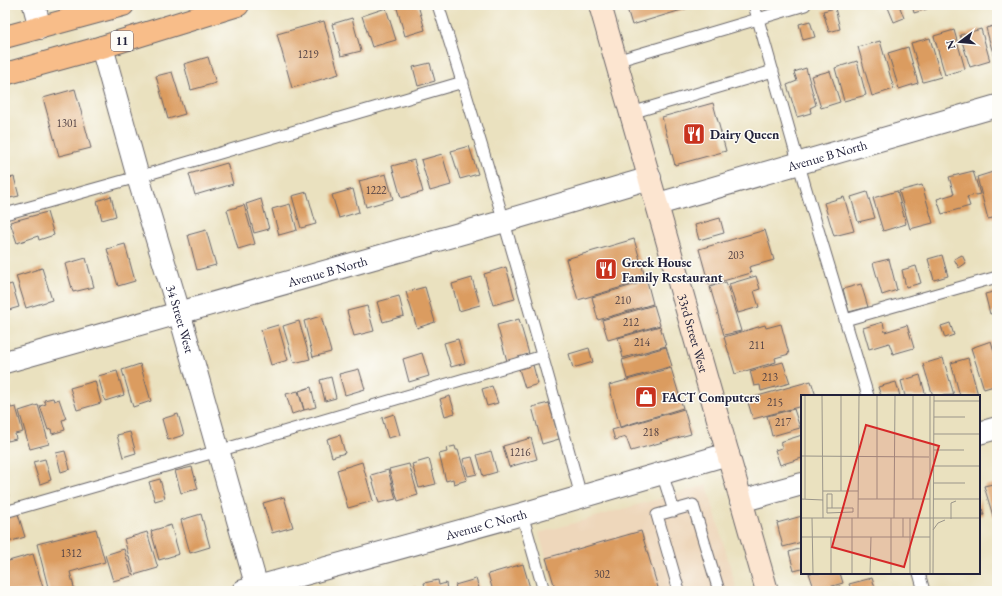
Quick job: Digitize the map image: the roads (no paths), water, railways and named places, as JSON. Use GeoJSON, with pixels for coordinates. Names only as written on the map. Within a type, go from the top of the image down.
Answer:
{"type":"FeatureCollection","features":[{"type":"Feature","properties":{"kind":"main road"},"geometry":{"type":"LineString","coordinates":[[5,37],[123,5]]}},
{"type":"Feature","properties":{"kind":"main road","name":"11"},"geometry":{"type":"LineString","coordinates":[[5,74],[102,47],[238,5]]}},
{"type":"Feature","properties":{"kind":"main road","name":"33rd Street West"},"geometry":{"type":"LineString","coordinates":[[600,5],[658,204],[767,591]]}},
{"type":"Feature","properties":{"kind":"street"},"geometry":{"type":"LineString","coordinates":[[34,5],[40,28]]}},
{"type":"Feature","properties":{"kind":"street","name":"34 Street West"},"geometry":{"type":"LineString","coordinates":[[102,47],[138,177],[179,312],[218,451],[252,590]]}},
{"type":"Feature","properties":{"kind":"street","name":"Avenue B North"},"geometry":{"type":"LineString","coordinates":[[658,204],[997,106]]}},
{"type":"Feature","properties":{"kind":"street","name":"Avenue B North"},"geometry":{"type":"LineString","coordinates":[[5,362],[505,221],[650,178]]}},
{"type":"Feature","properties":{"kind":"street"},"geometry":{"type":"LineString","coordinates":[[980,433],[997,428]]}},
{"type":"Feature","properties":{"kind":"street","name":"Avenue C North"},"geometry":{"type":"LineString","coordinates":[[252,590],[728,454]]}},
{"type":"Feature","properties":{"kind":"street"},"geometry":{"type":"LineString","coordinates":[[742,502],[801,484]]}},
{"type":"Feature","properties":{"kind":"lane"},"geometry":{"type":"LineString","coordinates":[[438,5],[505,221],[581,496]]}},
{"type":"Feature","properties":{"kind":"lane"},"geometry":{"type":"LineString","coordinates":[[754,5],[799,164],[868,395]]}},
{"type":"Feature","properties":{"kind":"lane"},"geometry":{"type":"LineString","coordinates":[[616,61],[805,5]]}},
{"type":"Feature","properties":{"kind":"lane"},"geometry":{"type":"LineString","coordinates":[[631,113],[773,71]]}},
{"type":"Feature","properties":{"kind":"lane"},"geometry":{"type":"LineString","coordinates":[[5,214],[138,177],[463,82]]}},
{"type":"Feature","properties":{"kind":"lane"},"geometry":{"type":"LineString","coordinates":[[845,320],[997,277]]}},
{"type":"Feature","properties":{"kind":"lane"},"geometry":{"type":"LineString","coordinates":[[5,512],[543,356]]}},
{"type":"Feature","properties":{"kind":"lane"},"geometry":{"type":"LineString","coordinates":[[662,473],[674,511]]}},
{"type":"Feature","properties":{"kind":"lane"},"geometry":{"type":"LineString","coordinates":[[679,591],[657,516],[693,505],[719,591]]}},
{"type":"Feature","properties":{"kind":"lane"},"geometry":{"type":"LineString","coordinates":[[522,514],[544,591]]}},
{"type":"Feature","properties":{"kind":"lane"},"geometry":{"type":"LineString","coordinates":[[918,574],[924,591]]}},
{"type":"Feature","properties":{"kind":"place","name":"Dairy Queen"},"geometry":{"type":"Point","coordinates":[694,134]}},
{"type":"Feature","properties":{"kind":"place","name":"Greek House Family Restaurant"},"geometry":{"type":"Point","coordinates":[606,269]}},
{"type":"Feature","properties":{"kind":"place","name":"FACT Computers"},"geometry":{"type":"Point","coordinates":[646,397]}}]}
